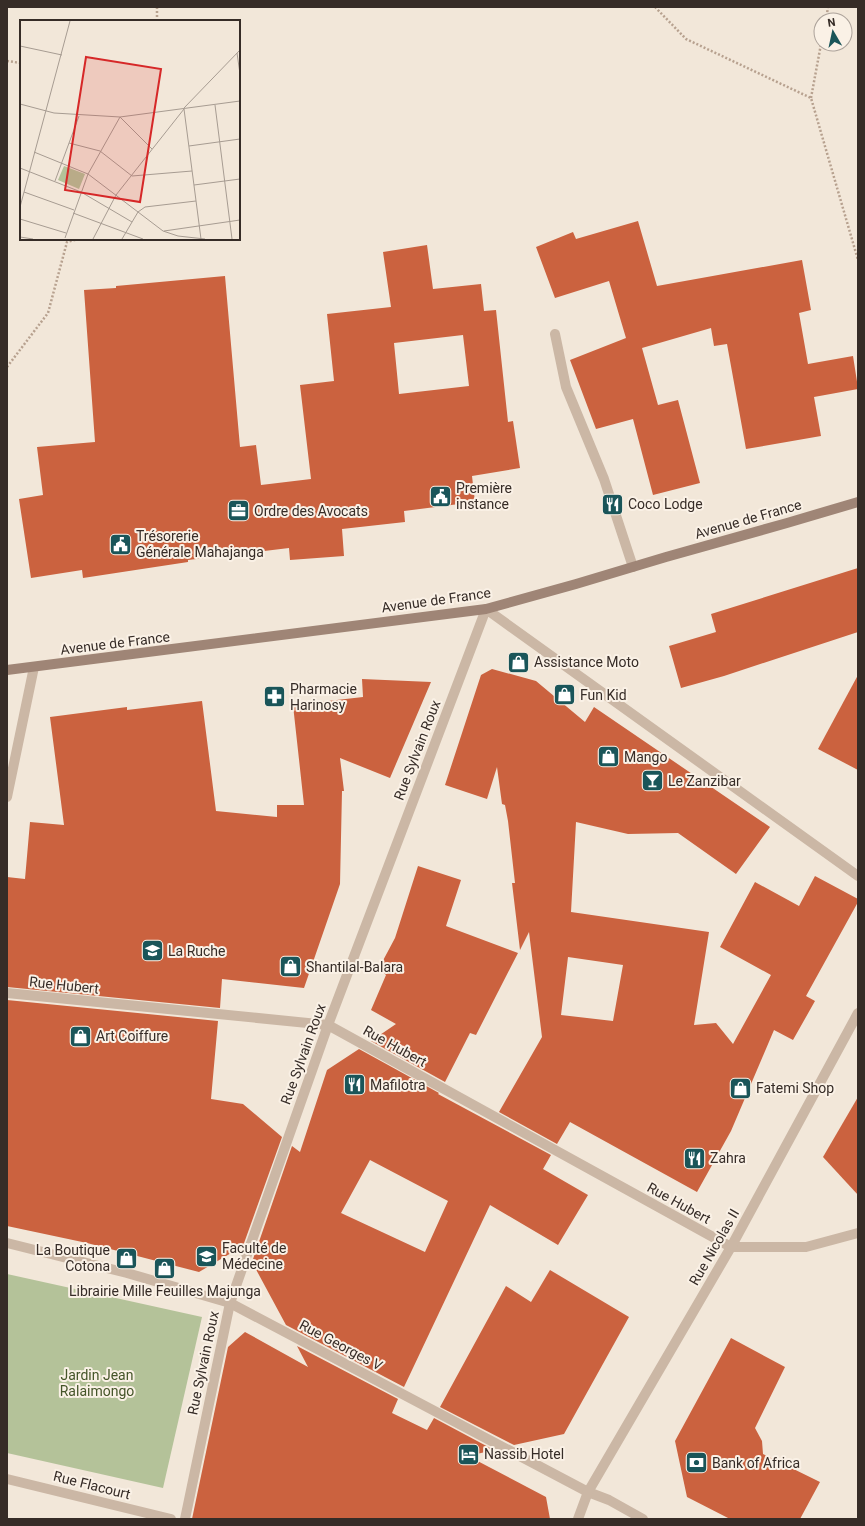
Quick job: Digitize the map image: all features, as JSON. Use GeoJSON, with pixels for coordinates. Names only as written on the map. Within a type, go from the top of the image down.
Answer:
{"type":"FeatureCollection","features":[{"type":"Feature","properties":{"kind":"main road","name":"Avenue de France"},"geometry":{"type":"LineString","coordinates":[[7,670],[486,609],[858,502]]}},
{"type":"Feature","properties":{"kind":"street"},"geometry":{"type":"LineString","coordinates":[[555,334],[566,387],[604,479],[633,567]]}},
{"type":"Feature","properties":{"kind":"street"},"geometry":{"type":"LineString","coordinates":[[486,609],[858,876]]}},
{"type":"Feature","properties":{"kind":"street","name":"Rue Sylvain Roux"},"geometry":{"type":"LineString","coordinates":[[186,1519],[230,1303],[328,1025],[486,609]]}},
{"type":"Feature","properties":{"kind":"street"},"geometry":{"type":"LineString","coordinates":[[7,797],[34,667]]}},
{"type":"Feature","properties":{"kind":"street","name":"Rue Hubert"},"geometry":{"type":"LineString","coordinates":[[7,993],[328,1025],[731,1247]]}},
{"type":"Feature","properties":{"kind":"street","name":"Rue Nicolas II"},"geometry":{"type":"LineString","coordinates":[[578,1519],[588,1492],[731,1247],[858,1013]]}},
{"type":"Feature","properties":{"kind":"street"},"geometry":{"type":"LineString","coordinates":[[731,1247],[806,1247],[858,1233]]}},
{"type":"Feature","properties":{"kind":"street","name":"Rue Georges V"},"geometry":{"type":"LineString","coordinates":[[7,1243],[127,1273],[230,1303],[588,1492],[609,1500],[643,1519]]}},
{"type":"Feature","properties":{"kind":"street","name":"Rue Flacourt"},"geometry":{"type":"LineString","coordinates":[[7,1479],[171,1519]]}},
{"type":"Feature","properties":{"kind":"path"},"geometry":{"type":"LineString","coordinates":[[157,7],[157,20]]}},
{"type":"Feature","properties":{"kind":"path"},"geometry":{"type":"LineString","coordinates":[[655,7],[686,39],[811,98]]}},
{"type":"Feature","properties":{"kind":"path"},"geometry":{"type":"LineString","coordinates":[[820,52],[811,98],[858,260]]}},
{"type":"Feature","properties":{"kind":"path"},"geometry":{"type":"LineString","coordinates":[[7,61],[20,63]]}},
{"type":"Feature","properties":{"kind":"path"},"geometry":{"type":"LineString","coordinates":[[7,367],[48,313],[67,242],[74,240]]}},
{"type":"Feature","properties":{"kind":"green space","name":"Jardin Jean Ralaimongo"},"geometry":{"type":"Polygon","coordinates":[[[7,1274],[202,1317],[163,1488],[7,1453],[7,1274]]]}},
{"type":"Feature","properties":{"kind":"building"},"geometry":{"type":"Polygon","coordinates":[[[638,221],[657,286],[802,260],[811,310],[799,313],[808,364],[853,356],[858,388],[814,397],[821,436],[746,449],[727,344],[714,346],[711,328],[642,348],[658,405],[678,400],[700,483],[653,495],[633,419],[596,429],[570,360],[626,338],[609,281],[555,298],[536,247],[573,232],[576,239],[638,221]]]}},
{"type":"Feature","properties":{"kind":"building"},"geometry":{"type":"Polygon","coordinates":[[[427,245],[433,289],[481,284],[484,311],[496,310],[508,422],[513,421],[520,468],[472,476],[475,502],[404,511],[405,522],[342,529],[344,556],[290,560],[289,548],[188,560],[188,562],[83,578],[82,570],[31,578],[19,499],[43,495],[37,447],[95,442],[84,290],[225,276],[240,447],[256,445],[261,485],[311,479],[300,385],[334,381],[327,314],[391,307],[383,252],[427,245]],[[463,335],[394,343],[399,394],[469,386],[463,335]]]}},
{"type":"Feature","properties":{"kind":"building"},"geometry":{"type":"Polygon","coordinates":[[[858,568],[858,632],[724,676],[681,688],[669,646],[716,632],[711,614],[858,568]]]}},
{"type":"Feature","properties":{"kind":"building"},"geometry":{"type":"Polygon","coordinates":[[[492,669],[536,681],[585,722],[594,707],[770,827],[736,874],[678,833],[628,834],[576,822],[571,912],[709,932],[694,1025],[716,1023],[733,1044],[771,975],[720,947],[755,882],[799,906],[815,876],[858,899],[858,902],[806,996],[815,1001],[793,1040],[774,1030],[731,1131],[697,1192],[570,1122],[557,1144],[499,1112],[542,1037],[529,932],[520,950],[512,883],[515,883],[508,821],[505,805],[502,804],[497,767],[487,799],[445,785],[481,675],[492,669]],[[568,957],[561,1015],[613,1021],[623,965],[568,957]]]}},
{"type":"Feature","properties":{"kind":"building"},"geometry":{"type":"Polygon","coordinates":[[[858,675],[858,770],[818,749],[858,675]]]}},
{"type":"Feature","properties":{"kind":"building"},"geometry":{"type":"Polygon","coordinates":[[[362,679],[431,682],[390,778],[340,758],[344,791],[342,791],[340,884],[304,988],[222,979],[220,1008],[7,987],[7,877],[25,879],[30,822],[64,825],[50,717],[127,707],[127,710],[202,701],[216,811],[277,817],[277,805],[304,805],[293,705],[363,697],[362,679]]]}},
{"type":"Feature","properties":{"kind":"building"},"geometry":{"type":"Polygon","coordinates":[[[418,866],[461,880],[446,926],[518,953],[476,1035],[470,1033],[445,1082],[371,1041],[396,1024],[371,1010],[386,975],[379,968],[395,938],[418,866]]]}},
{"type":"Feature","properties":{"kind":"building"},"geometry":{"type":"Polygon","coordinates":[[[7,1000],[218,1021],[211,1099],[243,1104],[282,1137],[243,1246],[199,1272],[87,1243],[7,1226],[7,1000]]]}},
{"type":"Feature","properties":{"kind":"building"},"geometry":{"type":"Polygon","coordinates":[[[359,1049],[439,1093],[438,1094],[551,1155],[543,1169],[588,1195],[558,1245],[490,1205],[404,1387],[286,1325],[252,1262],[292,1146],[300,1152],[327,1070],[359,1049]],[[370,1160],[341,1213],[425,1252],[448,1201],[370,1160]]]}},
{"type":"Feature","properties":{"kind":"building"},"geometry":{"type":"Polygon","coordinates":[[[858,1097],[858,1195],[823,1157],[858,1097]]]}},
{"type":"Feature","properties":{"kind":"building"},"geometry":{"type":"Polygon","coordinates":[[[550,1270],[629,1317],[564,1434],[514,1445],[440,1407],[506,1286],[531,1302],[550,1270]]]}},
{"type":"Feature","properties":{"kind":"building"},"geometry":{"type":"Polygon","coordinates":[[[245,1332],[308,1367],[297,1346],[398,1399],[392,1413],[427,1430],[434,1418],[494,1450],[468,1456],[546,1497],[550,1519],[192,1519],[228,1347],[245,1332]]]}},
{"type":"Feature","properties":{"kind":"building"},"geometry":{"type":"Polygon","coordinates":[[[731,1338],[785,1367],[755,1428],[762,1441],[763,1454],[820,1482],[800,1519],[730,1519],[687,1497],[675,1441],[731,1338]]]}},
{"type":"Feature","properties":{"kind":"place","name":"Première instance"},"geometry":{"type":"Point","coordinates":[440,496]}},
{"type":"Feature","properties":{"kind":"place","name":"Coco Lodge"},"geometry":{"type":"Point","coordinates":[612,504]}},
{"type":"Feature","properties":{"kind":"place","name":"Ordre des Avocats"},"geometry":{"type":"Point","coordinates":[239,511]}},
{"type":"Feature","properties":{"kind":"place","name":"Trésorerie Générale Mahajanga"},"geometry":{"type":"Point","coordinates":[121,544]}},
{"type":"Feature","properties":{"kind":"place","name":"Assistance Moto"},"geometry":{"type":"Point","coordinates":[519,662]}},
{"type":"Feature","properties":{"kind":"place","name":"Fun Kid"},"geometry":{"type":"Point","coordinates":[564,695]}},
{"type":"Feature","properties":{"kind":"place","name":"Pharmacie Harinosy"},"geometry":{"type":"Point","coordinates":[274,697]}},
{"type":"Feature","properties":{"kind":"place","name":"Mango"},"geometry":{"type":"Point","coordinates":[609,757]}},
{"type":"Feature","properties":{"kind":"place","name":"Le Zanzibar"},"geometry":{"type":"Point","coordinates":[653,781]}},
{"type":"Feature","properties":{"kind":"place","name":"La Ruche"},"geometry":{"type":"Point","coordinates":[153,951]}},
{"type":"Feature","properties":{"kind":"place","name":"Shantilal-Balara"},"geometry":{"type":"Point","coordinates":[290,967]}},
{"type":"Feature","properties":{"kind":"place","name":"Art Coiffure"},"geometry":{"type":"Point","coordinates":[80,1036]}},
{"type":"Feature","properties":{"kind":"place","name":"Mafilotra"},"geometry":{"type":"Point","coordinates":[355,1085]}},
{"type":"Feature","properties":{"kind":"place","name":"Fatemi Shop"},"geometry":{"type":"Point","coordinates":[741,1088]}},
{"type":"Feature","properties":{"kind":"place","name":"Zahra"},"geometry":{"type":"Point","coordinates":[695,1158]}},
{"type":"Feature","properties":{"kind":"place","name":"Faculté de Médecine"},"geometry":{"type":"Point","coordinates":[207,1256]}},
{"type":"Feature","properties":{"kind":"place","name":"La Boutique Cotona"},"geometry":{"type":"Point","coordinates":[126,1258]}},
{"type":"Feature","properties":{"kind":"place","name":"Librairie Mille Feuilles Majunga"},"geometry":{"type":"Point","coordinates":[165,1269]}},
{"type":"Feature","properties":{"kind":"place","name":"Nassib Hotel"},"geometry":{"type":"Point","coordinates":[468,1454]}},
{"type":"Feature","properties":{"kind":"place","name":"Bank of Africa"},"geometry":{"type":"Point","coordinates":[697,1463]}}]}
